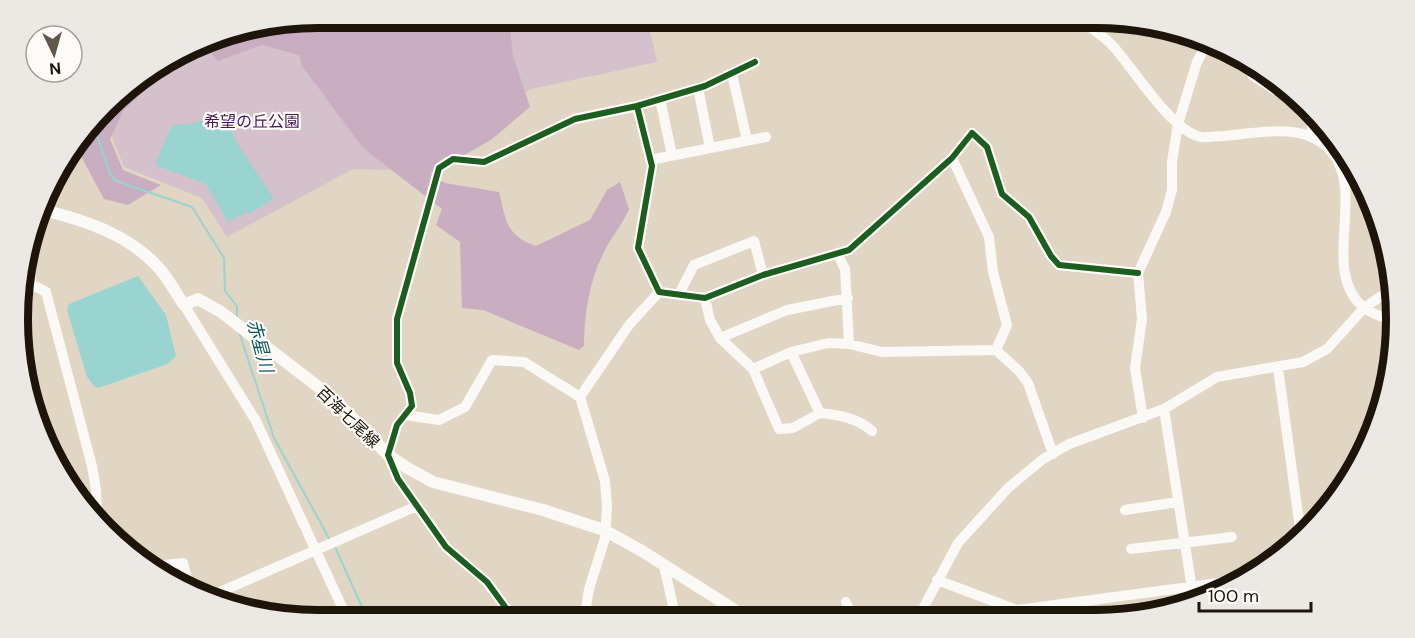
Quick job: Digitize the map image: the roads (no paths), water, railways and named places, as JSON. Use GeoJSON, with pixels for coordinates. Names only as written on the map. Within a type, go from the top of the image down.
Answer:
{"type":"FeatureCollection","features":[{"type":"Feature","properties":{"kind":"main road"},"geometry":{"type":"LineString","coordinates":[[50,212],[78,219],[129,243],[158,267],[184,305]]}},
{"type":"Feature","properties":{"kind":"main road","name":"百海七尾線"},"geometry":{"type":"LineString","coordinates":[[184,305],[198,299],[221,312],[334,399],[388,455],[434,482],[543,510],[604,530],[664,566],[728,610]]}},
{"type":"Feature","properties":{"kind":"street"},"geometry":{"type":"LineString","coordinates":[[1090,28],[1112,45],[1178,124],[1200,137],[1285,131],[1321,138],[1335,156],[1346,184],[1344,216],[1347,283],[1364,308],[1386,318]]}},
{"type":"Feature","properties":{"kind":"street"},"geometry":{"type":"LineString","coordinates":[[1143,418],[1135,368],[1142,319],[1138,273],[1166,212],[1172,190],[1172,162],[1178,124],[1197,62],[1204,50]]}},
{"type":"Feature","properties":{"kind":"street"},"geometry":{"type":"LineString","coordinates":[[508,610],[488,582],[446,546],[398,479],[388,455],[397,425],[412,406],[410,393],[397,363],[397,319],[439,168],[453,159],[484,162],[575,119],[637,106],[698,88],[755,62]]}},
{"type":"Feature","properties":{"kind":"street"},"geometry":{"type":"LineString","coordinates":[[732,74],[747,140]]}},
{"type":"Feature","properties":{"kind":"street"},"geometry":{"type":"LineString","coordinates":[[1252,75],[1270,87]]}},
{"type":"Feature","properties":{"kind":"street"},"geometry":{"type":"LineString","coordinates":[[698,88],[710,148]]}},
{"type":"Feature","properties":{"kind":"street"},"geometry":{"type":"LineString","coordinates":[[660,99],[672,155]]}},
{"type":"Feature","properties":{"kind":"street"},"geometry":{"type":"LineString","coordinates":[[637,106],[652,166],[638,248],[659,292]]}},
{"type":"Feature","properties":{"kind":"street"},"geometry":{"type":"LineString","coordinates":[[659,292],[705,298],[763,275],[849,250],[952,158],[972,134],[987,147],[1002,195],[1029,217],[1051,256],[1059,265],[1138,273]]}},
{"type":"Feature","properties":{"kind":"street"},"geometry":{"type":"LineString","coordinates":[[650,160],[766,137]]}},
{"type":"Feature","properties":{"kind":"street"},"geometry":{"type":"LineString","coordinates":[[952,158],[989,237],[993,272],[1007,325],[996,350]]}},
{"type":"Feature","properties":{"kind":"street"},"geometry":{"type":"LineString","coordinates":[[679,294],[694,265],[754,241],[763,275]]}},
{"type":"Feature","properties":{"kind":"street"},"geometry":{"type":"LineString","coordinates":[[838,255],[845,269],[849,344]]}},
{"type":"Feature","properties":{"kind":"street"},"geometry":{"type":"LineString","coordinates":[[31,284],[46,292],[88,448],[97,505]]}},
{"type":"Feature","properties":{"kind":"street"},"geometry":{"type":"LineString","coordinates":[[580,397],[629,325],[659,292]]}},
{"type":"Feature","properties":{"kind":"street"},"geometry":{"type":"LineString","coordinates":[[922,610],[958,543],[981,514],[1008,488],[1053,453],[1069,444],[1164,409],[1217,377],[1303,362],[1327,349],[1364,308],[1385,293]]}},
{"type":"Feature","properties":{"kind":"street"},"geometry":{"type":"LineString","coordinates":[[705,298],[710,320],[720,338],[753,369],[779,429],[793,429],[820,413],[842,416],[866,425],[872,431]]}},
{"type":"Feature","properties":{"kind":"street"},"geometry":{"type":"LineString","coordinates":[[720,338],[787,310],[848,298]]}},
{"type":"Feature","properties":{"kind":"street"},"geometry":{"type":"LineString","coordinates":[[184,305],[256,421],[343,610]]}},
{"type":"Feature","properties":{"kind":"street"},"geometry":{"type":"LineString","coordinates":[[753,369],[791,352],[828,343],[849,344],[882,352],[996,350],[1019,371],[1028,383],[1053,453]]}},
{"type":"Feature","properties":{"kind":"street"},"geometry":{"type":"LineString","coordinates":[[791,352],[820,413]]}},
{"type":"Feature","properties":{"kind":"street"},"geometry":{"type":"LineString","coordinates":[[405,415],[439,420],[465,407],[492,360],[524,362],[580,397],[605,481],[604,538],[589,589],[586,610]]}},
{"type":"Feature","properties":{"kind":"street"},"geometry":{"type":"LineString","coordinates":[[1278,368],[1300,525]]}},
{"type":"Feature","properties":{"kind":"street"},"geometry":{"type":"LineString","coordinates":[[1164,409],[1193,593]]}},
{"type":"Feature","properties":{"kind":"street"},"geometry":{"type":"LineString","coordinates":[[1125,510],[1178,502]]}},
{"type":"Feature","properties":{"kind":"street"},"geometry":{"type":"LineString","coordinates":[[220,592],[417,506]]}},
{"type":"Feature","properties":{"kind":"street"},"geometry":{"type":"LineString","coordinates":[[1131,549],[1232,537]]}},
{"type":"Feature","properties":{"kind":"street"},"geometry":{"type":"LineString","coordinates":[[164,565],[183,563],[187,578]]}},
{"type":"Feature","properties":{"kind":"street"},"geometry":{"type":"LineString","coordinates":[[664,566],[674,610]]}},
{"type":"Feature","properties":{"kind":"street"},"geometry":{"type":"LineString","coordinates":[[937,580],[1017,610],[1217,583]]}},
{"type":"Feature","properties":{"kind":"street"},"geometry":{"type":"LineString","coordinates":[[846,602],[849,610]]}},
{"type":"Feature","properties":{"kind":"water"},"geometry":{"type":"Polygon","coordinates":[[[210,118],[227,121],[237,143],[274,199],[249,214],[247,212],[228,222],[206,184],[157,166],[156,162],[172,125],[191,124],[210,118]]]}},
{"type":"Feature","properties":{"kind":"water"},"geometry":{"type":"Polygon","coordinates":[[[138,276],[166,315],[176,356],[168,364],[98,388],[87,377],[67,310],[69,304],[138,276]]]}},
{"type":"Feature","properties":{"kind":"waterway","name":"赤星川"},"geometry":{"type":"LineString","coordinates":[[96,133],[110,174],[116,181],[192,207],[224,258],[225,291],[237,306],[237,317]]}},
{"type":"Feature","properties":{"kind":"waterway","name":"赤星川"},"geometry":{"type":"LineString","coordinates":[[239,332],[274,438],[330,540]]}},
{"type":"Feature","properties":{"kind":"waterway","name":"赤星川"},"geometry":{"type":"LineString","coordinates":[[335,547],[363,610]]}},
{"type":"Feature","properties":{"kind":"park label","name":"希望の丘公園"},"geometry":{"type":"Point","coordinates":[252,121]}}]}
